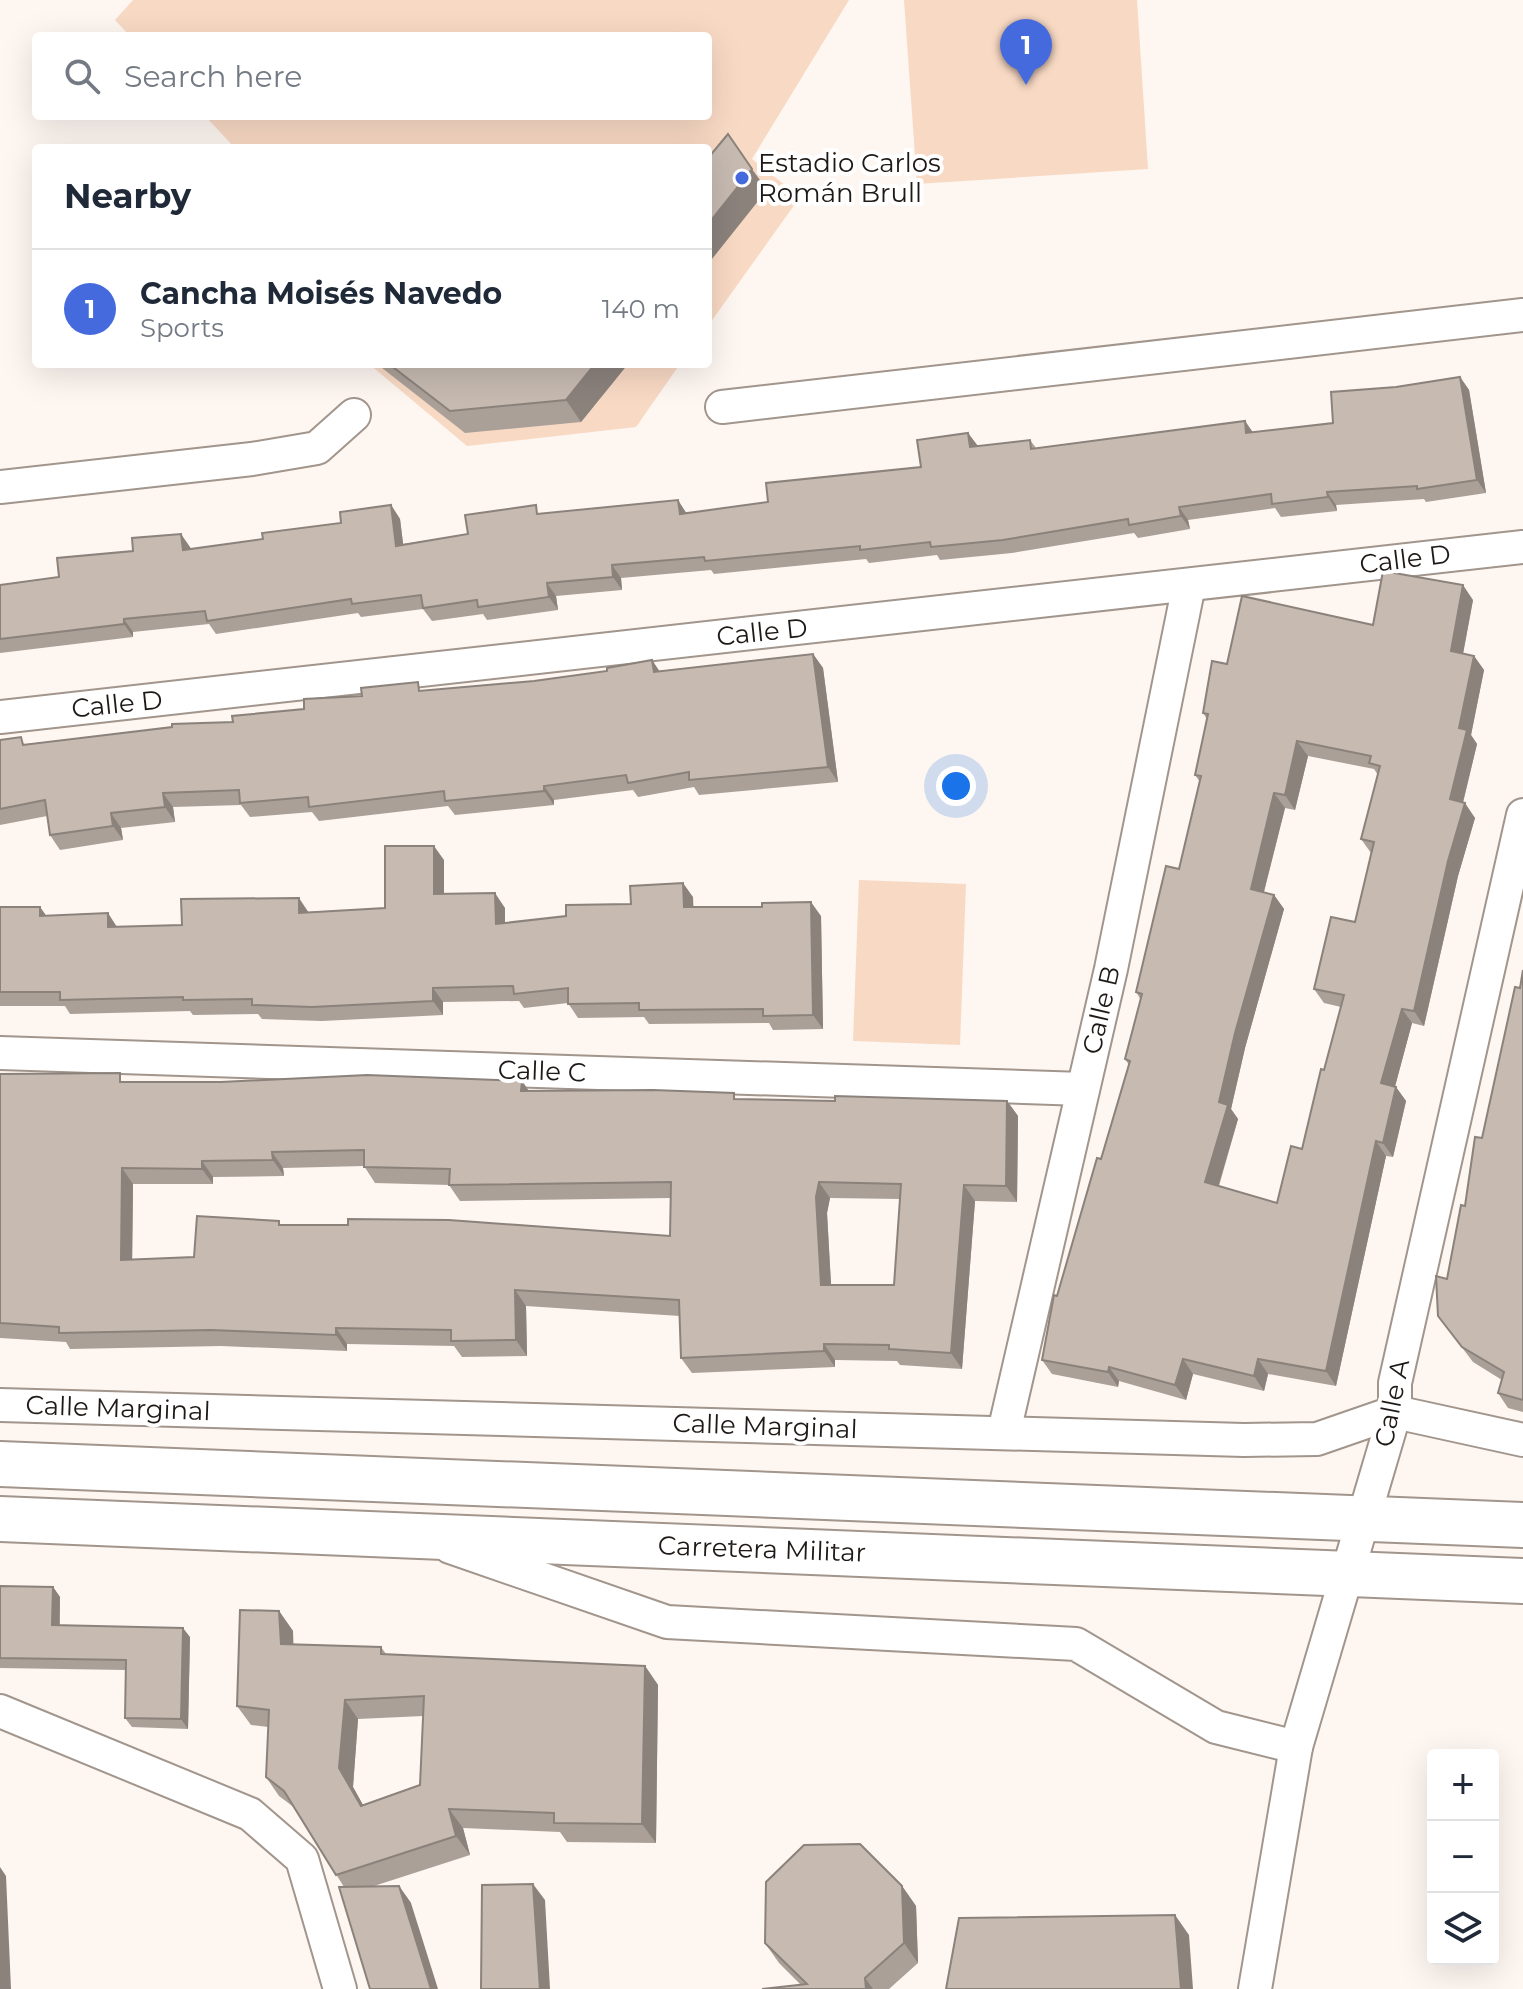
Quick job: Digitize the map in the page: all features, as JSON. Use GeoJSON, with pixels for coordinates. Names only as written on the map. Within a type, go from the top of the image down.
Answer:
{"type":"FeatureCollection","features":[{"type":"Feature","properties":{"kind":"main road","name":"Carretera Militar"},"geometry":{"type":"LineString","coordinates":[[0,1464],[1523,1525]]}},
{"type":"Feature","properties":{"kind":"main road","name":"Carretera Militar"},"geometry":{"type":"LineString","coordinates":[[0,1519],[1523,1581]]}},
{"type":"Feature","properties":{"kind":"street"},"geometry":{"type":"LineString","coordinates":[[722,407],[1523,315]]}},
{"type":"Feature","properties":{"kind":"street"},"geometry":{"type":"LineString","coordinates":[[0,487],[252,459],[317,448],[354,415]]}},
{"type":"Feature","properties":{"kind":"street","name":"Calle D"},"geometry":{"type":"LineString","coordinates":[[0,717],[1523,547]]}},
{"type":"Feature","properties":{"kind":"street","name":"Calle B"},"geometry":{"type":"LineString","coordinates":[[1004,1432],[1083,1089],[1189,585]]}},
{"type":"Feature","properties":{"kind":"street","name":"Calle A"},"geometry":{"type":"LineString","coordinates":[[1255,1989],[1296,1747],[1395,1412],[1395,1383],[1523,815]]}},
{"type":"Feature","properties":{"kind":"street","name":"Calle C"},"geometry":{"type":"LineString","coordinates":[[0,1053],[1083,1089]]}},
{"type":"Feature","properties":{"kind":"street","name":"Calle Marginal"},"geometry":{"type":"LineString","coordinates":[[0,1405],[1317,1439],[1395,1412]]}},
{"type":"Feature","properties":{"kind":"street"},"geometry":{"type":"LineString","coordinates":[[1395,1412],[1523,1440]]}},
{"type":"Feature","properties":{"kind":"street"},"geometry":{"type":"LineString","coordinates":[[417,1536],[667,1622],[1076,1644],[1216,1727],[1296,1747]]}},
{"type":"Feature","properties":{"kind":"street"},"geometry":{"type":"LineString","coordinates":[[0,1711],[250,1814],[302,1859],[340,1989]]}},
{"type":"Feature","properties":{"kind":"shaded area","name":"Estadio Carlos Román Brull"},"geometry":{"type":"Polygon","coordinates":[[[133,0],[849,0],[752,159],[800,197],[712,320],[712,144],[231,144],[209,120],[712,120],[712,32],[126,32],[115,20],[133,0]]]}},
{"type":"Feature","properties":{"kind":"shaded area"},"geometry":{"type":"Polygon","coordinates":[[[904,0],[1137,0],[1148,169],[917,184],[904,0]]]}},
{"type":"Feature","properties":{"kind":"shaded area"},"geometry":{"type":"Polygon","coordinates":[[[374,368],[677,368],[636,427],[467,446],[374,368]]]}},
{"type":"Feature","properties":{"kind":"shaded area"},"geometry":{"type":"Polygon","coordinates":[[[859,880],[966,884],[960,1045],[853,1041],[859,880]]]}},
{"type":"Feature","properties":{"kind":"building"},"geometry":{"type":"Polygon","coordinates":[[[728,134],[752,169],[712,219],[712,153],[728,134]]]}},
{"type":"Feature","properties":{"kind":"building"},"geometry":{"type":"Polygon","coordinates":[[[394,368],[592,368],[566,400],[450,411],[394,368]]]}},
{"type":"Feature","properties":{"kind":"building"},"geometry":{"type":"Polygon","coordinates":[[[1460,377],[1477,480],[1417,489],[1417,486],[1327,492],[1328,497],[1272,504],[1271,494],[1179,507],[1181,516],[1129,525],[1128,519],[1003,540],[931,547],[930,542],[860,550],[860,546],[705,561],[704,557],[612,565],[613,577],[547,583],[549,597],[478,607],[477,600],[423,608],[421,595],[352,604],[351,599],[207,621],[205,611],[124,619],[124,624],[0,639],[0,585],[59,577],[57,558],[133,551],[132,538],[181,534],[183,550],[263,539],[262,533],[341,523],[340,512],[391,505],[396,546],[468,534],[465,515],[536,505],[537,514],[678,500],[680,514],[768,502],[766,483],[921,467],[917,440],[968,433],[970,447],[1030,440],[1031,449],[1245,421],[1246,433],[1333,423],[1331,392],[1396,387],[1460,377]]]}},
{"type":"Feature","properties":{"kind":"building"},"geometry":{"type":"Polygon","coordinates":[[[1383,571],[1463,585],[1451,651],[1474,656],[1459,728],[1467,730],[1450,799],[1465,803],[1448,861],[1414,1011],[1402,1009],[1381,1083],[1396,1087],[1383,1143],[1376,1141],[1326,1371],[1258,1359],[1254,1376],[1183,1359],[1175,1385],[1109,1367],[1108,1372],[1042,1360],[1054,1295],[1057,1296],[1097,1158],[1101,1159],[1130,1061],[1125,1059],[1142,994],[1136,992],[1166,866],[1179,869],[1201,776],[1195,775],[1208,714],[1203,713],[1212,661],[1227,664],[1242,596],[1373,625],[1383,571]],[[1297,741],[1285,795],[1274,793],[1251,889],[1274,895],[1235,1033],[1219,1102],[1228,1105],[1205,1182],[1277,1203],[1291,1146],[1302,1149],[1321,1069],[1324,1070],[1344,995],[1314,989],[1331,917],[1355,922],[1374,842],[1361,839],[1380,766],[1369,763],[1371,756],[1297,741]]]}},
{"type":"Feature","properties":{"kind":"building"},"geometry":{"type":"Polygon","coordinates":[[[813,654],[828,767],[689,780],[689,772],[628,783],[626,775],[544,786],[544,791],[445,801],[444,791],[309,807],[308,797],[240,803],[239,790],[163,793],[165,807],[111,813],[113,826],[50,835],[45,800],[0,809],[0,740],[21,737],[23,745],[172,727],[172,724],[233,722],[232,716],[304,709],[304,699],[362,696],[361,688],[418,682],[419,691],[534,681],[607,671],[607,668],[652,660],[654,672],[813,654]]]}},
{"type":"Feature","properties":{"kind":"building"},"geometry":{"type":"Polygon","coordinates":[[[385,846],[434,846],[434,894],[495,893],[496,924],[566,916],[566,905],[631,904],[630,886],[683,883],[684,907],[762,907],[762,903],[811,902],[813,1015],[763,1016],[763,1009],[639,1010],[639,1003],[568,1004],[568,988],[514,994],[513,986],[433,988],[433,1001],[312,1007],[252,1005],[252,999],[183,1000],[183,997],[60,1000],[60,992],[0,992],[0,907],[40,907],[40,916],[108,913],[108,927],[182,925],[181,899],[299,898],[299,913],[385,908],[385,846]]]}},
{"type":"Feature","properties":{"kind":"building"},"geometry":{"type":"Polygon","coordinates":[[[1523,970],[1523,1400],[1498,1393],[1504,1372],[1462,1347],[1438,1316],[1436,1276],[1447,1279],[1461,1205],[1465,1206],[1475,1137],[1482,1138],[1515,987],[1520,988],[1523,970]]]}},
{"type":"Feature","properties":{"kind":"building"},"geometry":{"type":"Polygon","coordinates":[[[120,1073],[120,1082],[221,1082],[367,1075],[522,1081],[521,1091],[653,1090],[734,1093],[734,1099],[835,1101],[835,1096],[1007,1101],[1006,1186],[964,1185],[951,1353],[889,1349],[889,1345],[824,1344],[824,1351],[681,1358],[679,1300],[515,1290],[516,1340],[451,1341],[451,1330],[336,1328],[336,1335],[210,1330],[59,1333],[59,1327],[0,1323],[0,1074],[120,1073]],[[364,1150],[272,1152],[273,1160],[202,1161],[202,1169],[122,1168],[121,1260],[194,1257],[197,1216],[279,1221],[279,1225],[348,1225],[348,1219],[449,1220],[670,1236],[671,1182],[449,1185],[450,1169],[364,1167],[364,1150]],[[819,1182],[816,1197],[821,1285],[894,1285],[901,1184],[819,1182]]]}},
{"type":"Feature","properties":{"kind":"building"},"geometry":{"type":"Polygon","coordinates":[[[0,1586],[53,1587],[52,1625],[183,1628],[181,1719],[125,1718],[126,1660],[0,1658],[0,1586]]]}},
{"type":"Feature","properties":{"kind":"building"},"geometry":{"type":"Polygon","coordinates":[[[240,1610],[279,1611],[281,1644],[381,1647],[381,1654],[645,1666],[642,1824],[554,1823],[554,1813],[449,1809],[456,1836],[336,1875],[284,1791],[266,1777],[269,1710],[237,1706],[240,1610]],[[424,1696],[345,1700],[339,1768],[361,1806],[420,1785],[424,1696]]]}},
{"type":"Feature","properties":{"kind":"building"},"geometry":{"type":"Polygon","coordinates":[[[860,1844],[902,1886],[904,1943],[865,1978],[866,1989],[762,1989],[807,1984],[765,1943],[766,1882],[804,1845],[860,1844]]]}},
{"type":"Feature","properties":{"kind":"building"},"geometry":{"type":"Polygon","coordinates":[[[533,1884],[540,1989],[481,1989],[482,1885],[533,1884]]]}},
{"type":"Feature","properties":{"kind":"building"},"geometry":{"type":"Polygon","coordinates":[[[399,1886],[431,1989],[370,1989],[339,1887],[399,1886]]]}},
{"type":"Feature","properties":{"kind":"building"},"geometry":{"type":"Polygon","coordinates":[[[1175,1915],[1181,1989],[946,1989],[959,1918],[1175,1915]]]}},
{"type":"Feature","properties":{"kind":"building"},"geometry":{"type":"Polygon","coordinates":[[[0,1939],[2,1989],[0,1989],[0,1939]]]}},
{"type":"Feature","properties":{"kind":"place","name":"Cancha Moisés Navedo"},"geometry":{"type":"Point","coordinates":[1026,85]}},
{"type":"Feature","properties":{"kind":"place","name":"Estadio Carlos Román Brull"},"geometry":{"type":"Point","coordinates":[742,178]}}]}
